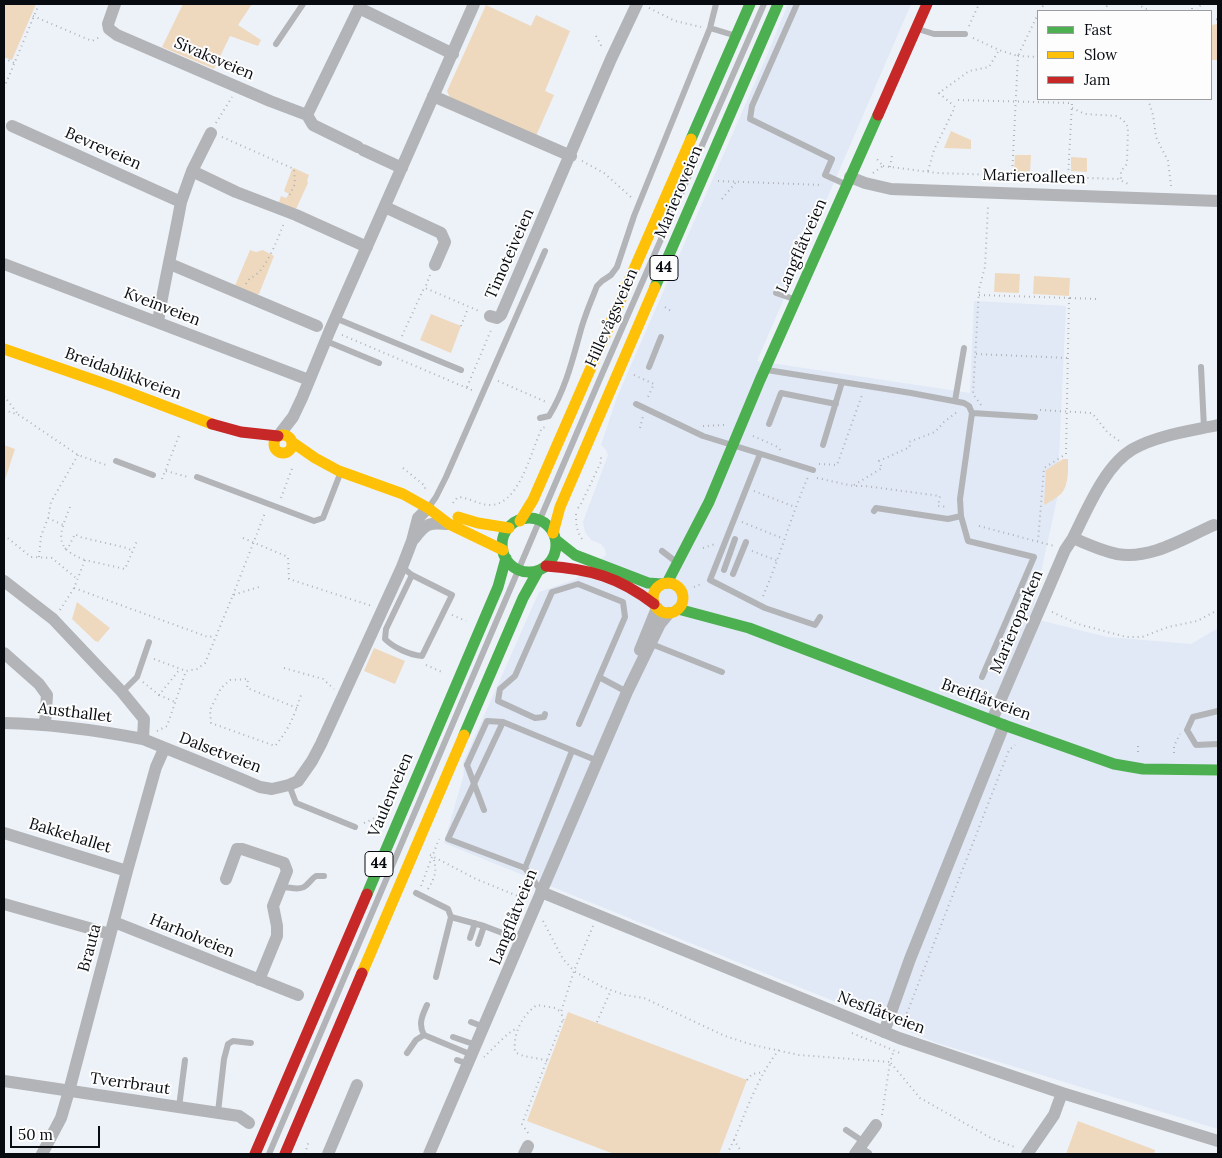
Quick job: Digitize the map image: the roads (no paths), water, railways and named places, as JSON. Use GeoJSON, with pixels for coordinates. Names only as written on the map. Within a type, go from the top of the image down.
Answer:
{"type":"FeatureCollection","features":[{"type":"Feature","properties":{"kind":"main road","name":"Marieroveien"},"geometry":{"type":"LineString","coordinates":[[520,521],[533,500],[750,4]]}},
{"type":"Feature","properties":{"kind":"main road","name":"Marieroveien"},"geometry":{"type":"LineString","coordinates":[[554,536],[560,508],[778,4]]}},
{"type":"Feature","properties":{"kind":"main road","name":"Langflåtveien"},"geometry":{"type":"LineString","coordinates":[[665,584],[695,545],[709,502],[760,380],[927,4]]}},
{"type":"Feature","properties":{"kind":"main road","name":"Breidablikkveien"},"geometry":{"type":"LineString","coordinates":[[4,349],[98,380],[230,430],[260,446],[281,451],[312,466],[340,472],[402,494],[428,508],[449,524],[492,543],[505,554],[512,565],[520,570]]}},
{"type":"Feature","properties":{"kind":"main road","name":"Breidablikkveien"},"geometry":{"type":"LineString","coordinates":[[230,430],[285,438],[340,472]]}},
{"type":"Feature","properties":{"kind":"main road"},"geometry":{"type":"LineString","coordinates":[[285,438],[292,446],[281,451],[275,440],[285,438]]}},
{"type":"Feature","properties":{"kind":"main road","name":"Breidablikkveien"},"geometry":{"type":"LineString","coordinates":[[428,508],[478,523],[509,528]]}},
{"type":"Feature","properties":{"kind":"main road"},"geometry":{"type":"LineString","coordinates":[[520,521],[530,519],[540,521],[550,528],[554,536],[575,555],[648,583],[674,584],[681,592],[682,604],[665,609],[654,593],[658,587],[665,584]]}},
{"type":"Feature","properties":{"kind":"main road","name":"44"},"geometry":{"type":"LineString","coordinates":[[505,554],[504,536],[509,528],[520,521]]}},
{"type":"Feature","properties":{"kind":"main road","name":"44"},"geometry":{"type":"LineString","coordinates":[[285,1154],[523,598],[542,568],[554,554],[554,536]]}},
{"type":"Feature","properties":{"kind":"main road","name":"Vaulenveien"},"geometry":{"type":"LineString","coordinates":[[256,1154],[498,587],[505,554]]}},
{"type":"Feature","properties":{"kind":"main road","name":"Langflåtveien"},"geometry":{"type":"LineString","coordinates":[[681,592],[682,564]]}},
{"type":"Feature","properties":{"kind":"main road","name":"Breiflåtveien"},"geometry":{"type":"LineString","coordinates":[[520,570],[532,572],[542,568],[569,568],[612,579],[629,586],[665,609],[749,628]]}},
{"type":"Feature","properties":{"kind":"main road","name":"Breiflåtveien"},"geometry":{"type":"LineString","coordinates":[[681,592],[694,603],[714,610],[749,628],[998,723],[1114,764],[1143,769],[1173,769],[1214,774]]}},
{"type":"Feature","properties":{"kind":"street","name":"Sivaksveien"},"geometry":{"type":"LineString","coordinates":[[115,4],[108,24],[109,29],[132,42],[307,115],[313,125],[402,168]]}},
{"type":"Feature","properties":{"kind":"street"},"geometry":{"type":"LineString","coordinates":[[285,438],[335,318],[474,4]]}},
{"type":"Feature","properties":{"kind":"street"},"geometry":{"type":"LineString","coordinates":[[307,115],[357,5],[453,54]]}},
{"type":"Feature","properties":{"kind":"street","name":"Timoteiveien"},"geometry":{"type":"LineString","coordinates":[[492,317],[501,315],[505,307],[611,59],[642,5]]}},
{"type":"Feature","properties":{"kind":"street"},"geometry":{"type":"LineString","coordinates":[[433,96],[571,156]]}},
{"type":"Feature","properties":{"kind":"street","name":"Bevreveien"},"geometry":{"type":"LineString","coordinates":[[12,126],[181,202]]}},
{"type":"Feature","properties":{"kind":"street"},"geometry":{"type":"LineString","coordinates":[[158,322],[181,202],[192,171],[211,133]]}},
{"type":"Feature","properties":{"kind":"street"},"geometry":{"type":"LineString","coordinates":[[192,171],[236,192],[366,247]]}},
{"type":"Feature","properties":{"kind":"street","name":"Marieroalleen"},"geometry":{"type":"LineString","coordinates":[[848,181],[891,189],[1130,197],[1217,203]]}},
{"type":"Feature","properties":{"kind":"street"},"geometry":{"type":"LineString","coordinates":[[385,207],[441,233],[445,242],[435,265]]}},
{"type":"Feature","properties":{"kind":"street","name":"Kveinveien"},"geometry":{"type":"LineString","coordinates":[[4,264],[309,380]]}},
{"type":"Feature","properties":{"kind":"street"},"geometry":{"type":"LineString","coordinates":[[170,264],[317,326]]}},
{"type":"Feature","properties":{"kind":"street","name":"Marieroparken"},"geometry":{"type":"LineString","coordinates":[[884,1032],[894,999],[1065,550],[1073,538],[1099,485],[1124,456],[1133,449],[1174,435],[1218,425]]}},
{"type":"Feature","properties":{"kind":"street"},"geometry":{"type":"LineString","coordinates":[[289,785],[298,781],[321,744],[342,696],[407,571],[418,518],[428,508]]}},
{"type":"Feature","properties":{"kind":"street"},"geometry":{"type":"LineString","coordinates":[[412,541],[422,528],[432,522],[449,524]]}},
{"type":"Feature","properties":{"kind":"street"},"geometry":{"type":"LineString","coordinates":[[1073,538],[1118,554],[1138,555],[1150,552],[1214,525]]}},
{"type":"Feature","properties":{"kind":"street"},"geometry":{"type":"LineString","coordinates":[[4,581],[54,620],[122,692],[144,718],[143,740]]}},
{"type":"Feature","properties":{"kind":"street","name":"Langflåtveien"},"geometry":{"type":"LineString","coordinates":[[429,1154],[468,1056],[484,1027],[628,692],[647,643],[665,609]]}},
{"type":"Feature","properties":{"kind":"street"},"geometry":{"type":"LineString","coordinates":[[4,653],[39,684],[46,695],[45,724]]}},
{"type":"Feature","properties":{"kind":"street","name":"Austhallet"},"geometry":{"type":"LineString","coordinates":[[4,723],[45,724],[91,729],[143,740]]}},
{"type":"Feature","properties":{"kind":"street","name":"Dalsetveien"},"geometry":{"type":"LineString","coordinates":[[143,740],[191,757],[260,786],[272,789],[289,785]]}},
{"type":"Feature","properties":{"kind":"street","name":"Brauta"},"geometry":{"type":"LineString","coordinates":[[42,1154],[61,1118],[156,767],[164,749]]}},
{"type":"Feature","properties":{"kind":"street","name":"Bakkehallet"},"geometry":{"type":"LineString","coordinates":[[4,834],[127,871]]}},
{"type":"Feature","properties":{"kind":"street"},"geometry":{"type":"LineString","coordinates":[[226,879],[237,849],[284,863],[287,871],[273,906],[277,936],[259,980]]}},
{"type":"Feature","properties":{"kind":"street","name":"Nesflåtveien"},"geometry":{"type":"LineString","coordinates":[[541,892],[899,1038],[1062,1093],[1218,1141]]}},
{"type":"Feature","properties":{"kind":"street","name":"Harholveien"},"geometry":{"type":"LineString","coordinates":[[4,904],[112,928],[298,995]]}},
{"type":"Feature","properties":{"kind":"street","name":"Tverrbraut"},"geometry":{"type":"LineString","coordinates":[[4,1081],[179,1107],[221,1116],[240,1116],[249,1123]]}},
{"type":"Feature","properties":{"kind":"street"},"geometry":{"type":"LineString","coordinates":[[328,1154],[358,1085]]}},
{"type":"Feature","properties":{"kind":"street"},"geometry":{"type":"LineString","coordinates":[[1028,1154],[1054,1115],[1062,1093]]}},
{"type":"Feature","properties":{"kind":"street"},"geometry":{"type":"LineString","coordinates":[[862,1149],[876,1125]]}},
{"type":"Feature","properties":{"kind":"lane"},"geometry":{"type":"LineString","coordinates":[[276,44],[303,4]]}},
{"type":"Feature","properties":{"kind":"lane"},"geometry":{"type":"LineString","coordinates":[[540,418],[549,416],[556,406],[571,370],[588,308],[598,286],[617,267],[640,203],[710,28],[716,4]]}},
{"type":"Feature","properties":{"kind":"lane","name":"Hillevågsveien"},"geometry":{"type":"LineString","coordinates":[[269,1154],[569,452],[764,4]]}},
{"type":"Feature","properties":{"kind":"lane"},"geometry":{"type":"LineString","coordinates":[[797,4],[752,106],[750,116],[753,122],[832,159],[826,174],[848,181]]}},
{"type":"Feature","properties":{"kind":"lane"},"geometry":{"type":"LineString","coordinates":[[710,28],[736,36]]}},
{"type":"Feature","properties":{"kind":"lane"},"geometry":{"type":"LineString","coordinates":[[917,28],[934,34],[965,34]]}},
{"type":"Feature","properties":{"kind":"lane"},"geometry":{"type":"LineString","coordinates":[[428,508],[436,497],[483,394],[545,251]]}},
{"type":"Feature","properties":{"kind":"lane"},"geometry":{"type":"LineString","coordinates":[[776,293],[796,300]]}},
{"type":"Feature","properties":{"kind":"lane"},"geometry":{"type":"LineString","coordinates":[[335,318],[461,370]]}},
{"type":"Feature","properties":{"kind":"lane"},"geometry":{"type":"LineString","coordinates":[[649,367],[662,337]]}},
{"type":"Feature","properties":{"kind":"lane"},"geometry":{"type":"LineString","coordinates":[[326,341],[379,363]]}},
{"type":"Feature","properties":{"kind":"lane"},"geometry":{"type":"LineString","coordinates":[[955,401],[964,348]]}},
{"type":"Feature","properties":{"kind":"lane"},"geometry":{"type":"LineString","coordinates":[[1201,367],[1204,428]]}},
{"type":"Feature","properties":{"kind":"lane"},"geometry":{"type":"LineString","coordinates":[[766,370],[955,401],[969,406],[972,413],[960,499],[960,516],[968,541],[1034,557],[982,677]]}},
{"type":"Feature","properties":{"kind":"lane"},"geometry":{"type":"LineString","coordinates":[[823,444],[842,382]]}},
{"type":"Feature","properties":{"kind":"lane"},"geometry":{"type":"LineString","coordinates":[[769,424],[781,393],[836,404]]}},
{"type":"Feature","properties":{"kind":"lane"},"geometry":{"type":"LineString","coordinates":[[636,404],[703,436],[813,470]]}},
{"type":"Feature","properties":{"kind":"lane"},"geometry":{"type":"LineString","coordinates":[[972,413],[1035,417]]}},
{"type":"Feature","properties":{"kind":"lane"},"geometry":{"type":"LineString","coordinates":[[760,454],[710,580],[760,606],[815,625],[820,617]]}},
{"type":"Feature","properties":{"kind":"lane"},"geometry":{"type":"LineString","coordinates":[[114,464],[154,477]]}},
{"type":"Feature","properties":{"kind":"lane"},"geometry":{"type":"LineString","coordinates":[[197,477],[314,521],[323,518],[340,472]]}},
{"type":"Feature","properties":{"kind":"lane"},"geometry":{"type":"LineString","coordinates":[[874,511],[876,508],[948,519],[960,516]]}},
{"type":"Feature","properties":{"kind":"lane"},"geometry":{"type":"LineString","coordinates":[[724,570],[735,539]]}},
{"type":"Feature","properties":{"kind":"lane"},"geometry":{"type":"LineString","coordinates":[[733,574],[746,542]]}},
{"type":"Feature","properties":{"kind":"lane"},"geometry":{"type":"LineString","coordinates":[[662,550],[682,564]]}},
{"type":"Feature","properties":{"kind":"lane"},"geometry":{"type":"LineString","coordinates":[[407,571],[452,595],[422,656],[415,656],[390,644],[385,639],[386,629],[407,571]]}},
{"type":"Feature","properties":{"kind":"lane"},"geometry":{"type":"LineString","coordinates":[[545,714],[544,717],[535,718],[498,701],[500,689],[515,676],[552,592],[578,584],[623,602],[624,617],[579,724]]}},
{"type":"Feature","properties":{"kind":"lane"},"geometry":{"type":"LineString","coordinates":[[122,692],[137,677],[149,642]]}},
{"type":"Feature","properties":{"kind":"lane"},"geometry":{"type":"LineString","coordinates":[[647,643],[722,672]]}},
{"type":"Feature","properties":{"kind":"lane"},"geometry":{"type":"LineString","coordinates":[[599,678],[628,692]]}},
{"type":"Feature","properties":{"kind":"lane"},"geometry":{"type":"LineString","coordinates":[[1218,711],[1193,716],[1187,730],[1196,745],[1218,744]]}},
{"type":"Feature","properties":{"kind":"lane"},"geometry":{"type":"LineString","coordinates":[[484,810],[467,765],[487,721],[503,722],[598,761]]}},
{"type":"Feature","properties":{"kind":"lane"},"geometry":{"type":"LineString","coordinates":[[503,722],[448,839],[525,868],[541,892]]}},
{"type":"Feature","properties":{"kind":"lane"},"geometry":{"type":"LineString","coordinates":[[525,868],[572,750]]}},
{"type":"Feature","properties":{"kind":"lane"},"geometry":{"type":"LineString","coordinates":[[289,785],[296,803],[355,827]]}},
{"type":"Feature","properties":{"kind":"lane"},"geometry":{"type":"LineString","coordinates":[[280,887],[287,886],[300,889],[316,876],[324,876]]}},
{"type":"Feature","properties":{"kind":"lane"},"geometry":{"type":"LineString","coordinates":[[416,893],[448,909],[451,917],[436,977]]}},
{"type":"Feature","properties":{"kind":"lane"},"geometry":{"type":"LineString","coordinates":[[451,917],[475,923],[521,940]]}},
{"type":"Feature","properties":{"kind":"lane"},"geometry":{"type":"LineString","coordinates":[[470,938],[475,923]]}},
{"type":"Feature","properties":{"kind":"lane"},"geometry":{"type":"LineString","coordinates":[[478,944],[484,926]]}},
{"type":"Feature","properties":{"kind":"lane"},"geometry":{"type":"LineString","coordinates":[[427,1005],[422,1015],[420,1027],[424,1035],[468,1056]]}},
{"type":"Feature","properties":{"kind":"lane"},"geometry":{"type":"LineString","coordinates":[[471,1022],[484,1027]]}},
{"type":"Feature","properties":{"kind":"lane"},"geometry":{"type":"LineString","coordinates":[[407,1054],[416,1040],[424,1035]]}},
{"type":"Feature","properties":{"kind":"lane"},"geometry":{"type":"LineString","coordinates":[[453,1037],[468,1056]]}},
{"type":"Feature","properties":{"kind":"lane"},"geometry":{"type":"LineString","coordinates":[[221,1116],[224,1059],[228,1044],[233,1041],[251,1043]]}},
{"type":"Feature","properties":{"kind":"lane"},"geometry":{"type":"LineString","coordinates":[[179,1107],[185,1060]]}},
{"type":"Feature","properties":{"kind":"lane"},"geometry":{"type":"LineString","coordinates":[[846,1130],[862,1149]]}}]}
